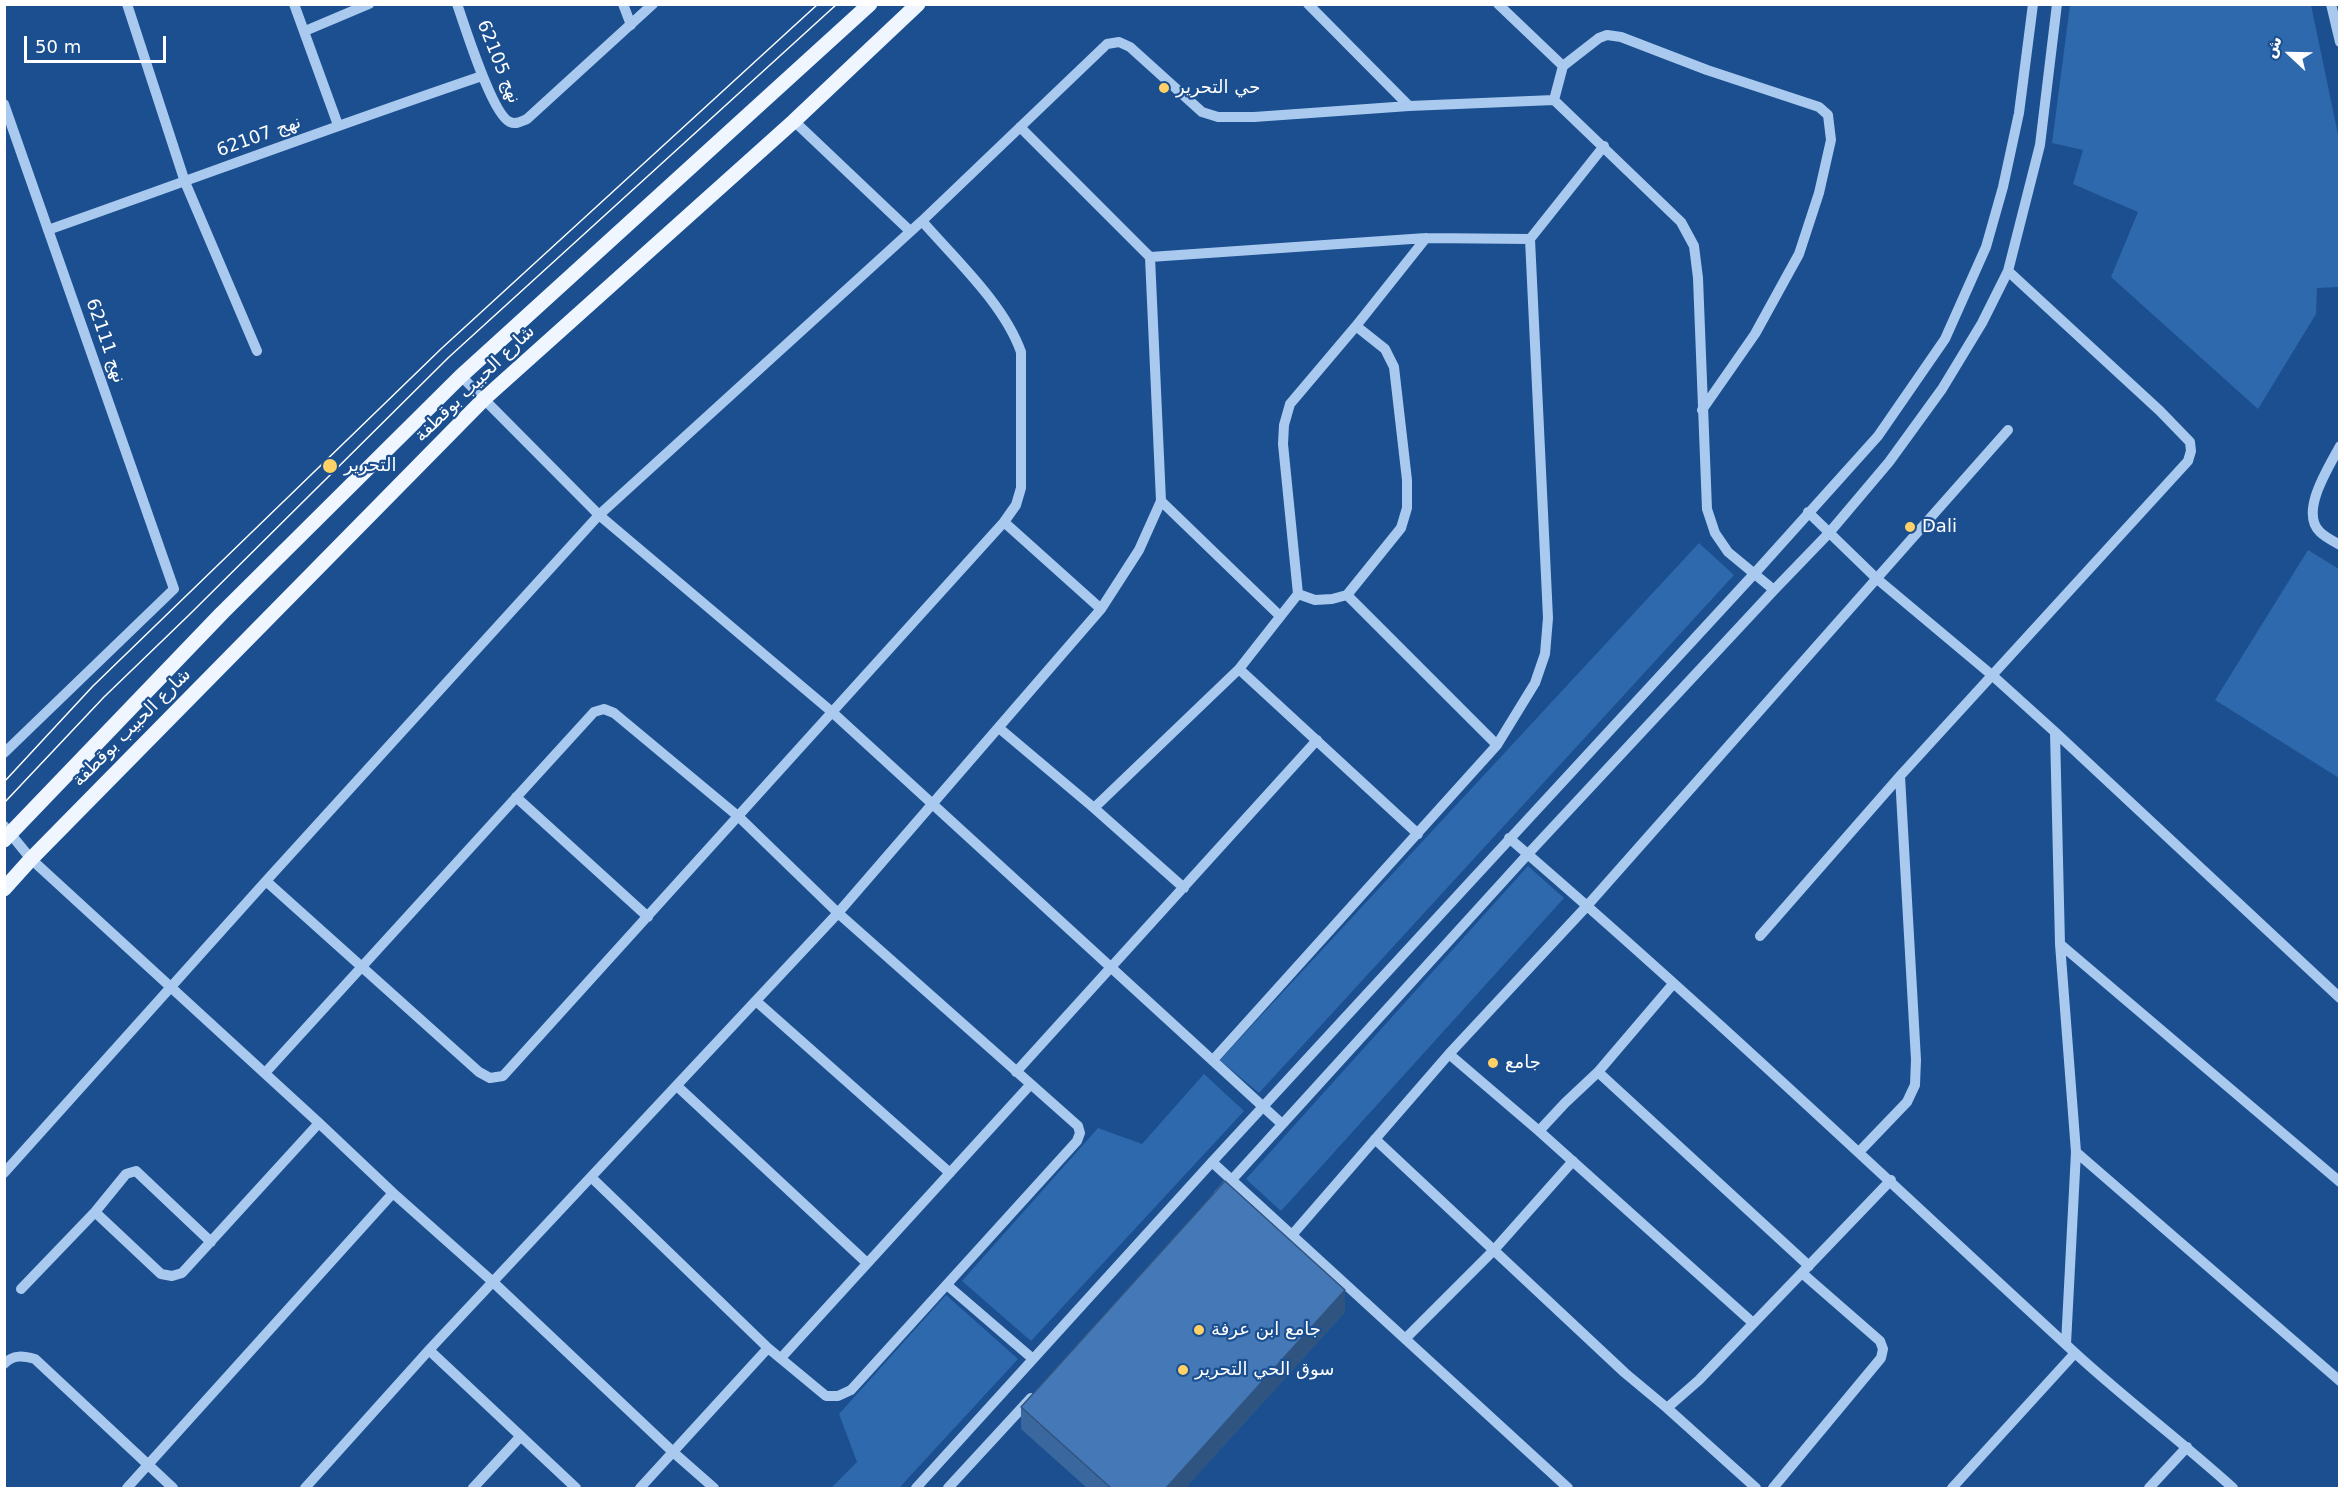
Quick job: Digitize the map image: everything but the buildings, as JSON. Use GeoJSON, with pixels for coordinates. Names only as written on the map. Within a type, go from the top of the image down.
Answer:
{"type":"FeatureCollection","features":[{"type":"Feature","properties":{"kind":"main road","name":"شارع الحبيب بوقطفة"},"geometry":{"type":"LineString","coordinates":[[6,833],[222,613],[461,376],[870,4]]}},
{"type":"Feature","properties":{"kind":"main road","name":"شارع الحبيب بوقطفة"},"geometry":{"type":"LineString","coordinates":[[4,889],[485,398],[794,121],[918,4]]}},
{"type":"Feature","properties":{"kind":"street"},"geometry":{"type":"LineString","coordinates":[[127,4],[184,182],[257,351]]}},
{"type":"Feature","properties":{"kind":"street"},"geometry":{"type":"LineString","coordinates":[[294,4],[338,125]]}},
{"type":"Feature","properties":{"kind":"street"},"geometry":{"type":"LineString","coordinates":[[304,31],[369,4]]}},
{"type":"Feature","properties":{"kind":"street","name":"نهج 62105"},"geometry":{"type":"LineString","coordinates":[[457,4],[482,76],[502,116],[509,122],[517,123],[527,119],[631,25]]}},
{"type":"Feature","properties":{"kind":"street"},"geometry":{"type":"LineString","coordinates":[[623,4],[631,25],[653,4]]}},
{"type":"Feature","properties":{"kind":"street"},"geometry":{"type":"LineString","coordinates":[[1308,4],[1409,106]]}},
{"type":"Feature","properties":{"kind":"street"},"geometry":{"type":"LineString","coordinates":[[1497,4],[1563,66]]}},
{"type":"Feature","properties":{"kind":"street"},"geometry":{"type":"LineString","coordinates":[[916,1488],[1878,436],[1945,339],[1982,257],[2003,187],[2019,113],[2032,4]]}},
{"type":"Feature","properties":{"kind":"street"},"geometry":{"type":"LineString","coordinates":[[1209,1205],[1528,854],[1829,533],[1889,462],[1942,389],[1982,323],[2008,271],[2040,145],[2057,4]]}},
{"type":"Feature","properties":{"kind":"street"},"geometry":{"type":"LineString","coordinates":[[2331,4],[2340,42]]}},
{"type":"Feature","properties":{"kind":"street"},"geometry":{"type":"LineString","coordinates":[[1554,100],[1563,66],[1599,38],[1607,35],[1621,37],[1707,70],[1819,107],[1828,115],[1831,140],[1819,193],[1799,254],[1755,334],[1702,410]]}},
{"type":"Feature","properties":{"kind":"street"},"geometry":{"type":"LineString","coordinates":[[4,1173],[599,515],[922,221],[1107,44],[1119,42],[1130,47],[1202,112],[1218,117],[1254,117],[1409,106],[1554,100],[1682,222],[1694,246],[1698,278],[1707,509],[1715,533],[1728,552],[1774,590]]}},
{"type":"Feature","properties":{"kind":"street","name":"نهج 62107"},"geometry":{"type":"LineString","coordinates":[[48,230],[338,125],[482,76]]}},
{"type":"Feature","properties":{"kind":"street","name":"نهج 62111"},"geometry":{"type":"LineString","coordinates":[[4,104],[174,589],[4,753]]}},
{"type":"Feature","properties":{"kind":"street"},"geometry":{"type":"LineString","coordinates":[[794,121],[910,231]]}},
{"type":"Feature","properties":{"kind":"street"},"geometry":{"type":"LineString","coordinates":[[305,1488],[429,1350],[838,913],[1101,609],[1140,550],[1161,501],[1150,257],[1020,127]]}},
{"type":"Feature","properties":{"kind":"street"},"geometry":{"type":"LineString","coordinates":[[1213,1060],[1497,746],[1535,683],[1545,654],[1548,618],[1530,239],[1604,146]]}},
{"type":"Feature","properties":{"kind":"street"},"geometry":{"type":"LineString","coordinates":[[266,881],[479,1072],[490,1078],[503,1076],[739,817],[1004,522],[1016,505],[1021,488],[1021,352],[1014,332],[1002,314],[922,221]]}},
{"type":"Feature","properties":{"kind":"street"},"geometry":{"type":"LineString","coordinates":[[1150,257],[1426,238],[1530,239]]}},
{"type":"Feature","properties":{"kind":"street"},"geometry":{"type":"LineString","coordinates":[[1094,808],[1239,669],[1299,594],[1283,444],[1284,425],[1290,404],[1426,238]]}},
{"type":"Feature","properties":{"kind":"street"},"geometry":{"type":"LineString","coordinates":[[1760,936],[1900,776],[2188,461],[2191,451],[2190,442],[2160,411],[2008,271]]}},
{"type":"Feature","properties":{"kind":"street"},"geometry":{"type":"LineString","coordinates":[[1299,594],[1315,600],[1332,600],[1347,595],[1401,528],[1407,508],[1407,480],[1394,367],[1385,349],[1356,326]]}},
{"type":"Feature","properties":{"kind":"street"},"geometry":{"type":"LineString","coordinates":[[461,376],[599,515],[832,712],[1282,1124]]}},
{"type":"Feature","properties":{"kind":"street"},"geometry":{"type":"LineString","coordinates":[[1292,1235],[1449,1054],[1587,907],[2008,430]]}},
{"type":"Feature","properties":{"kind":"street"},"geometry":{"type":"LineString","coordinates":[[2340,446],[2313,500],[2312,518],[2319,532],[2340,545]]}},
{"type":"Feature","properties":{"kind":"street"},"geometry":{"type":"LineString","coordinates":[[1161,501],[1280,616]]}},
{"type":"Feature","properties":{"kind":"street"},"geometry":{"type":"LineString","coordinates":[[1808,512],[1876,578],[1993,676],[2055,732],[2340,998]]}},
{"type":"Feature","properties":{"kind":"street"},"geometry":{"type":"LineString","coordinates":[[1004,522],[1101,609]]}},
{"type":"Feature","properties":{"kind":"street"},"geometry":{"type":"LineString","coordinates":[[1347,595],[1497,746]]}},
{"type":"Feature","properties":{"kind":"street"},"geometry":{"type":"LineString","coordinates":[[1239,669],[1418,834]]}},
{"type":"Feature","properties":{"kind":"street"},"geometry":{"type":"LineString","coordinates":[[265,1074],[594,712],[604,709],[614,713],[739,817],[838,913],[1078,1126],[1080,1133],[1077,1141],[851,1390],[838,1396],[826,1396],[768,1348],[591,1177]]}},
{"type":"Feature","properties":{"kind":"street"},"geometry":{"type":"LineString","coordinates":[[999,728],[1184,888]]}},
{"type":"Feature","properties":{"kind":"street"},"geometry":{"type":"LineString","coordinates":[[2055,732],[2060,944],[2076,1152],[2066,1344]]}},
{"type":"Feature","properties":{"kind":"street"},"geometry":{"type":"LineString","coordinates":[[1016,1072],[1317,740]]}},
{"type":"Feature","properties":{"kind":"street"},"geometry":{"type":"LineString","coordinates":[[1859,1152],[1907,1102],[1915,1085],[1916,1060],[1900,776]]}},
{"type":"Feature","properties":{"kind":"street"},"geometry":{"type":"LineString","coordinates":[[516,797],[648,917]]}},
{"type":"Feature","properties":{"kind":"street"},"geometry":{"type":"LineString","coordinates":[[6,833],[31,859],[393,1193],[493,1282],[714,1488]]}},
{"type":"Feature","properties":{"kind":"street"},"geometry":{"type":"LineString","coordinates":[[1509,838],[1891,1180],[2075,1353],[2234,1488]]}},
{"type":"Feature","properties":{"kind":"street"},"geometry":{"type":"LineString","coordinates":[[2060,944],[2340,1182]]}},
{"type":"Feature","properties":{"kind":"street"},"geometry":{"type":"LineString","coordinates":[[1539,1131],[1564,1103],[1598,1072],[1672,984]]}},
{"type":"Feature","properties":{"kind":"street"},"geometry":{"type":"LineString","coordinates":[[756,1001],[950,1173]]}},
{"type":"Feature","properties":{"kind":"street"},"geometry":{"type":"LineString","coordinates":[[1449,1054],[1573,1161],[1753,1323]]}},
{"type":"Feature","properties":{"kind":"street"},"geometry":{"type":"LineString","coordinates":[[1598,1072],[1880,1341],[1883,1349],[1881,1358],[1773,1488]]}},
{"type":"Feature","properties":{"kind":"street"},"geometry":{"type":"LineString","coordinates":[[781,1358],[1030,1085]]}},
{"type":"Feature","properties":{"kind":"street"},"geometry":{"type":"LineString","coordinates":[[677,1086],[867,1263]]}},
{"type":"Feature","properties":{"kind":"street"},"geometry":{"type":"LineString","coordinates":[[95,1212],[161,1274],[172,1276],[182,1273],[319,1123]]}},
{"type":"Feature","properties":{"kind":"street"},"geometry":{"type":"LineString","coordinates":[[1375,1139],[1625,1373],[1756,1488]]}},
{"type":"Feature","properties":{"kind":"street"},"geometry":{"type":"LineString","coordinates":[[2076,1152],[2340,1381]]}},
{"type":"Feature","properties":{"kind":"street"},"geometry":{"type":"LineString","coordinates":[[1406,1339],[1494,1250],[1573,1161]]}},
{"type":"Feature","properties":{"kind":"street"},"geometry":{"type":"LineString","coordinates":[[1212,1162],[1568,1488]]}},
{"type":"Feature","properties":{"kind":"street"},"geometry":{"type":"LineString","coordinates":[[21,1289],[95,1212],[126,1174],[136,1171],[211,1242]]}},
{"type":"Feature","properties":{"kind":"street"},"geometry":{"type":"LineString","coordinates":[[1667,1408],[1693,1386],[1891,1180]]}},
{"type":"Feature","properties":{"kind":"street"},"geometry":{"type":"LineString","coordinates":[[127,1488],[393,1193]]}},
{"type":"Feature","properties":{"kind":"street"},"geometry":{"type":"LineString","coordinates":[[947,1285],[1033,1359]]}},
{"type":"Feature","properties":{"kind":"street"},"geometry":{"type":"LineString","coordinates":[[640,1488],[768,1348]]}},
{"type":"Feature","properties":{"kind":"street"},"geometry":{"type":"LineString","coordinates":[[429,1350],[576,1488]]}},
{"type":"Feature","properties":{"kind":"street"},"geometry":{"type":"LineString","coordinates":[[1952,1488],[2075,1353]]}},
{"type":"Feature","properties":{"kind":"street"},"geometry":{"type":"LineString","coordinates":[[4,1364],[9,1358],[23,1356],[35,1359],[173,1488]]}},
{"type":"Feature","properties":{"kind":"street"},"geometry":{"type":"LineString","coordinates":[[948,1488],[1043,1385]]}},
{"type":"Feature","properties":{"kind":"street"},"geometry":{"type":"LineString","coordinates":[[473,1488],[520,1437]]}},
{"type":"Feature","properties":{"kind":"street"},"geometry":{"type":"LineString","coordinates":[[2150,1488],[2187,1446]]}},
{"type":"Feature","properties":{"kind":"shaded area"},"geometry":{"type":"Polygon","coordinates":[[[2070,5],[2311,5],[2339,139],[2339,287],[2317,288],[2316,314],[2258,409],[2111,277],[2138,212],[2073,184],[2083,150],[2052,143],[2070,5]]]}},
{"type":"Feature","properties":{"kind":"shaded area"},"geometry":{"type":"Polygon","coordinates":[[[1699,543],[1734,575],[1259,1093],[1220,1060],[1699,543]]]}},
{"type":"Feature","properties":{"kind":"shaded area"},"geometry":{"type":"Polygon","coordinates":[[[2308,550],[2339,569],[2339,778],[2215,700],[2308,550]]]}},
{"type":"Feature","properties":{"kind":"shaded area"},"geometry":{"type":"Polygon","coordinates":[[[1528,866],[1564,898],[1281,1211],[1246,1179],[1528,866]]]}},
{"type":"Feature","properties":{"kind":"shaded area"},"geometry":{"type":"Polygon","coordinates":[[[1204,1074],[1244,1111],[1031,1341],[962,1281],[1098,1128],[1142,1144],[1204,1074]]]}},
{"type":"Feature","properties":{"kind":"shaded area"},"geometry":{"type":"Polygon","coordinates":[[[946,1295],[1018,1359],[899,1488],[831,1488],[857,1462],[839,1414],[946,1295]]]}},
{"type":"Feature","properties":{"kind":"tram line"},"geometry":{"type":"LineString","coordinates":[[4,782],[93,686],[442,348],[818,4]]}},
{"type":"Feature","properties":{"kind":"tram line"},"geometry":{"type":"LineString","coordinates":[[4,803],[104,697],[449,357],[837,4]]}},
{"type":"Feature","properties":{"kind":"place","name":"حي التحرير"},"geometry":{"type":"Point","coordinates":[1164,88]}},
{"type":"Feature","properties":{"kind":"place","name":"التحرير"},"geometry":{"type":"Point","coordinates":[330,466]}},
{"type":"Feature","properties":{"kind":"place","name":"Dali"},"geometry":{"type":"Point","coordinates":[1910,527]}},
{"type":"Feature","properties":{"kind":"place","name":"جامع"},"geometry":{"type":"Point","coordinates":[1493,1063]}},
{"type":"Feature","properties":{"kind":"place","name":"جامع ابن عرفة"},"geometry":{"type":"Point","coordinates":[1199,1330]}},
{"type":"Feature","properties":{"kind":"place","name":"سوق الحي التحرير"},"geometry":{"type":"Point","coordinates":[1183,1370]}}]}
